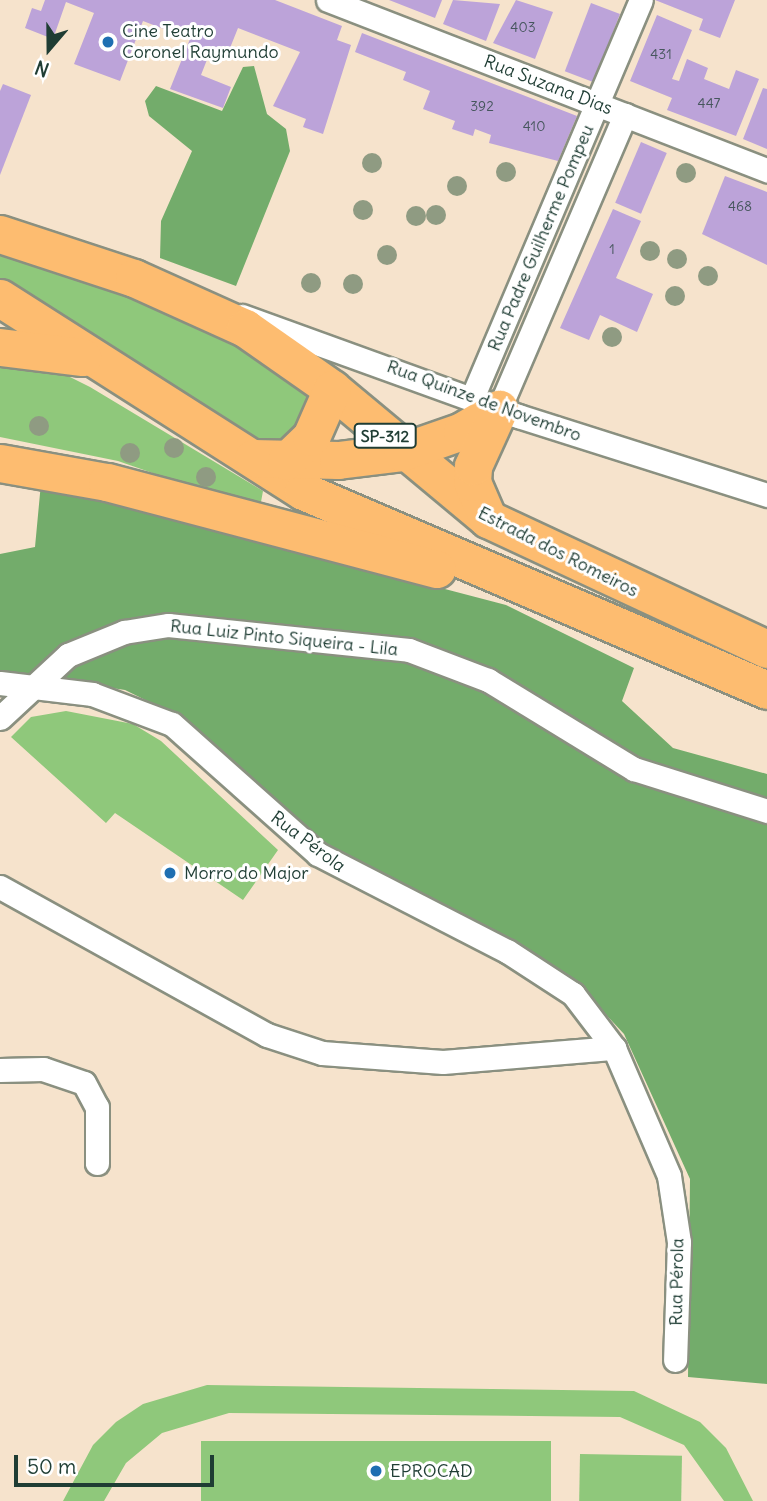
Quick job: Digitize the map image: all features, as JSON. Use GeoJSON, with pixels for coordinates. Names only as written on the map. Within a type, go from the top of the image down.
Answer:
{"type":"FeatureCollection","features":[{"type":"Feature","properties":{"kind":"main road","name":"Estrada dos Romeiros"},"geometry":{"type":"LineString","coordinates":[[0,234],[201,305],[332,389],[402,452],[488,519],[767,649]]}},
{"type":"Feature","properties":{"kind":"main road"},"geometry":{"type":"LineString","coordinates":[[0,298],[104,360],[242,457],[533,592],[767,690]]}},
{"type":"Feature","properties":{"kind":"main road"},"geometry":{"type":"LineString","coordinates":[[0,347],[104,360]]}},
{"type":"Feature","properties":{"kind":"main road"},"geometry":{"type":"LineString","coordinates":[[286,461],[311,437],[332,389]]}},
{"type":"Feature","properties":{"kind":"main road"},"geometry":{"type":"LineString","coordinates":[[242,457],[286,461],[402,452],[462,431],[486,403]]}},
{"type":"Feature","properties":{"kind":"main road"},"geometry":{"type":"LineString","coordinates":[[486,403],[472,482],[488,519]]}},
{"type":"Feature","properties":{"kind":"main road"},"geometry":{"type":"LineString","coordinates":[[0,463],[107,482],[533,592]]}},
{"type":"Feature","properties":{"kind":"street","name":"Rua Padre Guilherme Pompeu"},"geometry":{"type":"LineString","coordinates":[[486,403],[598,104],[641,0]]}},
{"type":"Feature","properties":{"kind":"street","name":"Rua Suzana Dias"},"geometry":{"type":"LineString","coordinates":[[338,2],[767,170]]}},
{"type":"Feature","properties":{"kind":"street","name":"Rua Padre Guilherme Pompeu"},"geometry":{"type":"LineString","coordinates":[[486,403],[625,115]]}},
{"type":"Feature","properties":{"kind":"street","name":"Rua Quinze de Novembro"},"geometry":{"type":"LineString","coordinates":[[201,305],[274,324],[486,403],[767,495]]}},
{"type":"Feature","properties":{"kind":"street","name":"Rua Luiz Pinto Siqueira - Lila"},"geometry":{"type":"LineString","coordinates":[[31,684],[95,642],[168,625],[409,650],[488,680],[634,769],[767,811]]}},
{"type":"Feature","properties":{"kind":"street","name":"Rua Pérola"},"geometry":{"type":"LineString","coordinates":[[0,683],[31,684],[121,701],[172,724],[318,854],[549,975],[586,1010],[614,1048],[658,1146],[676,1206],[675,1360]]}},
{"type":"Feature","properties":{"kind":"street"},"geometry":{"type":"LineString","coordinates":[[0,718],[31,684]]}},
{"type":"Feature","properties":{"kind":"street"},"geometry":{"type":"LineString","coordinates":[[0,887],[267,1035],[322,1053],[443,1062],[614,1048]]}},
{"type":"Feature","properties":{"kind":"street"},"geometry":{"type":"LineString","coordinates":[[0,1070],[43,1069],[84,1083],[97,1107],[97,1163]]}},
{"type":"Feature","properties":{"kind":"green space"},"geometry":{"type":"Polygon","coordinates":[[[254,66],[267,114],[286,129],[290,151],[236,286],[160,258],[161,221],[192,151],[149,116],[145,101],[156,86],[222,111],[243,67],[254,66]]]}},
{"type":"Feature","properties":{"kind":"green space"},"geometry":{"type":"Polygon","coordinates":[[[0,252],[178,311],[233,337],[307,391],[310,415],[280,445],[258,441],[122,352],[0,286],[0,252]]]}},
{"type":"Feature","properties":{"kind":"green space"},"geometry":{"type":"Polygon","coordinates":[[[0,364],[60,372],[90,387],[263,491],[261,502],[236,502],[118,461],[0,437],[0,364]]]}},
{"type":"Feature","properties":{"kind":"green space"},"geometry":{"type":"Polygon","coordinates":[[[41,483],[506,605],[634,668],[622,701],[673,748],[767,774],[767,1384],[688,1377],[690,1179],[624,1034],[573,979],[360,874],[176,715],[125,690],[0,671],[0,554],[35,547],[41,483]]]}},
{"type":"Feature","properties":{"kind":"green space"},"geometry":{"type":"Polygon","coordinates":[[[66,711],[133,724],[161,741],[278,850],[243,900],[115,813],[106,823],[11,737],[31,717],[66,711]]]}},
{"type":"Feature","properties":{"kind":"green space"},"geometry":{"type":"Polygon","coordinates":[[[207,1385],[634,1391],[700,1422],[726,1448],[753,1501],[724,1501],[684,1445],[620,1417],[229,1413],[162,1433],[126,1463],[104,1501],[63,1501],[93,1445],[116,1422],[143,1404],[207,1385]]]}},
{"type":"Feature","properties":{"kind":"green space","name":"EPROCAD"},"geometry":{"type":"Polygon","coordinates":[[[201,1441],[551,1441],[551,1501],[201,1501],[201,1441]]]}},
{"type":"Feature","properties":{"kind":"green space"},"geometry":{"type":"Polygon","coordinates":[[[580,1454],[682,1456],[681,1501],[579,1501],[580,1454]]]}},
{"type":"Feature","properties":{"kind":"building"},"geometry":{"type":"Polygon","coordinates":[[[45,0],[275,0],[342,26],[337,40],[351,45],[323,134],[303,127],[306,119],[273,106],[300,52],[238,28],[228,53],[212,47],[201,75],[231,87],[223,108],[170,89],[190,39],[143,21],[120,81],[74,64],[94,13],[66,2],[53,39],[25,28],[32,8],[41,11],[45,0]]]}},
{"type":"Feature","properties":{"kind":"building"},"geometry":{"type":"Polygon","coordinates":[[[389,0],[442,0],[435,18],[389,0]]]}},
{"type":"Feature","properties":{"kind":"building"},"geometry":{"type":"Polygon","coordinates":[[[453,0],[500,4],[486,41],[443,24],[453,0]]]}},
{"type":"Feature","properties":{"kind":"building"},"geometry":{"type":"Polygon","coordinates":[[[516,0],[553,12],[535,59],[493,43],[516,0]]]}},
{"type":"Feature","properties":{"kind":"building"},"geometry":{"type":"Polygon","coordinates":[[[655,0],[735,0],[720,38],[699,30],[703,19],[655,0]]]}},
{"type":"Feature","properties":{"kind":"building"},"geometry":{"type":"Polygon","coordinates":[[[591,3],[620,14],[594,82],[565,71],[591,3]]]}},
{"type":"Feature","properties":{"kind":"building"},"geometry":{"type":"Polygon","coordinates":[[[657,15],[692,30],[672,79],[679,81],[687,59],[708,68],[704,79],[729,89],[736,70],[759,79],[736,136],[667,110],[672,98],[630,81],[657,15]]]}},
{"type":"Feature","properties":{"kind":"building"},"geometry":{"type":"Polygon","coordinates":[[[362,33],[577,116],[558,161],[489,143],[491,135],[475,129],[473,136],[452,129],[455,121],[423,109],[430,91],[403,80],[406,72],[355,52],[362,33]]]}},
{"type":"Feature","properties":{"kind":"building"},"geometry":{"type":"Polygon","coordinates":[[[3,84],[31,95],[0,175],[0,91],[3,84]]]}},
{"type":"Feature","properties":{"kind":"building"},"geometry":{"type":"Polygon","coordinates":[[[763,88],[767,89],[767,149],[743,139],[763,88]]]}},
{"type":"Feature","properties":{"kind":"building"},"geometry":{"type":"Polygon","coordinates":[[[641,142],[667,153],[641,214],[615,203],[641,142]]]}},
{"type":"Feature","properties":{"kind":"building"},"geometry":{"type":"Polygon","coordinates":[[[725,176],[767,192],[767,265],[702,234],[725,176]]]}},
{"type":"Feature","properties":{"kind":"building"},"geometry":{"type":"Polygon","coordinates":[[[613,209],[641,221],[616,278],[653,294],[637,332],[600,315],[589,340],[560,328],[613,209]]]}},
{"type":"Feature","properties":{"kind":"place","name":"Cine Teatro Coronel Raymundo"},"geometry":{"type":"Point","coordinates":[108,42]}},
{"type":"Feature","properties":{"kind":"place","name":"Morro do Major"},"geometry":{"type":"Point","coordinates":[170,873]}},
{"type":"Feature","properties":{"kind":"place","name":"EPROCAD"},"geometry":{"type":"Point","coordinates":[376,1471]}}]}
